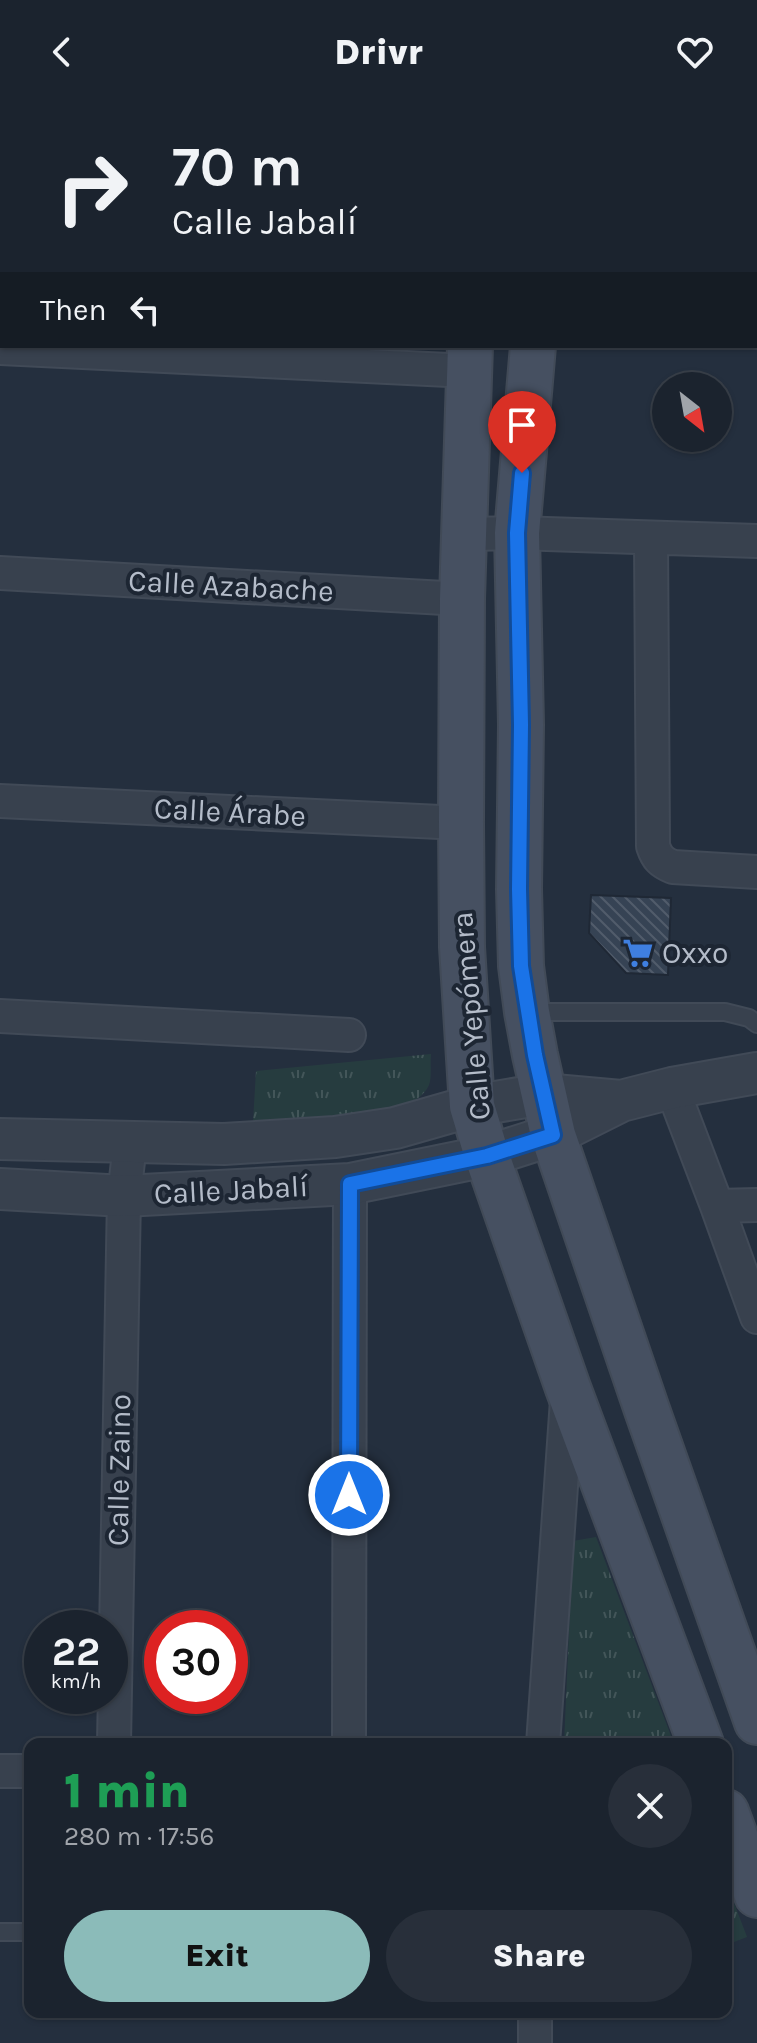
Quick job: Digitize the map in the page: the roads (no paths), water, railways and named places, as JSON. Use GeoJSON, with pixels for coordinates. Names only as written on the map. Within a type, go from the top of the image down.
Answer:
{"type":"FeatureCollection","features":[{"type":"Feature","properties":{"kind":"main road","name":"Calle Yepómera"},"geometry":{"type":"LineString","coordinates":[[533,348],[517,533],[521,725],[519,889],[521,966],[527,1012],[553,1135],[757,1722]]}},
{"type":"Feature","properties":{"kind":"main road","name":"Calle Yepómera"},"geometry":{"type":"LineString","coordinates":[[470,359],[462,599],[461,823],[462,947],[472,1106],[568,1388],[699,1738]]}},
{"type":"Feature","properties":{"kind":"main road"},"geometry":{"type":"LineString","coordinates":[[732,1828],[757,1895]]}},
{"type":"Feature","properties":{"kind":"street"},"geometry":{"type":"LineString","coordinates":[[0,348],[470,359]]}},
{"type":"Feature","properties":{"kind":"street"},"geometry":{"type":"LineString","coordinates":[[464,534],[757,541]]}},
{"type":"Feature","properties":{"kind":"street"},"geometry":{"type":"LineString","coordinates":[[651,538],[653,846],[656,856],[662,863],[673,867],[757,872]]}},
{"type":"Feature","properties":{"kind":"street","name":"Calle Azabache"},"geometry":{"type":"LineString","coordinates":[[0,573],[462,599]]}},
{"type":"Feature","properties":{"kind":"street","name":"Calle Árabe"},"geometry":{"type":"LineString","coordinates":[[0,801],[461,823]]}},
{"type":"Feature","properties":{"kind":"street"},"geometry":{"type":"LineString","coordinates":[[0,1016],[349,1035]]}},
{"type":"Feature","properties":{"kind":"street"},"geometry":{"type":"LineString","coordinates":[[621,1101],[672,1088],[757,1073]]}},
{"type":"Feature","properties":{"kind":"street"},"geometry":{"type":"LineString","coordinates":[[672,1088],[757,1317]]}},
{"type":"Feature","properties":{"kind":"street","name":"Calle Jabalí"},"geometry":{"type":"LineString","coordinates":[[0,1139],[224,1144],[335,1137],[395,1128],[472,1106],[543,1094],[621,1101]]}},
{"type":"Feature","properties":{"kind":"street","name":"Calle Jabalí"},"geometry":{"type":"LineString","coordinates":[[0,1189],[124,1196],[350,1184],[487,1156],[553,1135],[621,1101]]}},
{"type":"Feature","properties":{"kind":"street","name":"Calle Zaino"},"geometry":{"type":"LineString","coordinates":[[114,1738],[124,1196],[130,1144]]}},
{"type":"Feature","properties":{"kind":"street"},"geometry":{"type":"LineString","coordinates":[[349,1738],[350,1184]]}},
{"type":"Feature","properties":{"kind":"street"},"geometry":{"type":"LineString","coordinates":[[717,1206],[757,1205]]}},
{"type":"Feature","properties":{"kind":"street"},"geometry":{"type":"LineString","coordinates":[[543,1738],[568,1388]]}},
{"type":"Feature","properties":{"kind":"street"},"geometry":{"type":"LineString","coordinates":[[0,1771],[24,1771]]}},
{"type":"Feature","properties":{"kind":"street"},"geometry":{"type":"LineString","coordinates":[[535,2018],[535,2043]]}},
{"type":"Feature","properties":{"kind":"lane"},"geometry":{"type":"LineString","coordinates":[[527,1012],[725,1012],[749,1018],[757,1024]]}},
{"type":"Feature","properties":{"kind":"lane"},"geometry":{"type":"LineString","coordinates":[[0,1932],[24,1932]]}},
{"type":"Feature","properties":{"kind":"place","name":"Oxxo"},"geometry":{"type":"Point","coordinates":[638,953]}}]}
